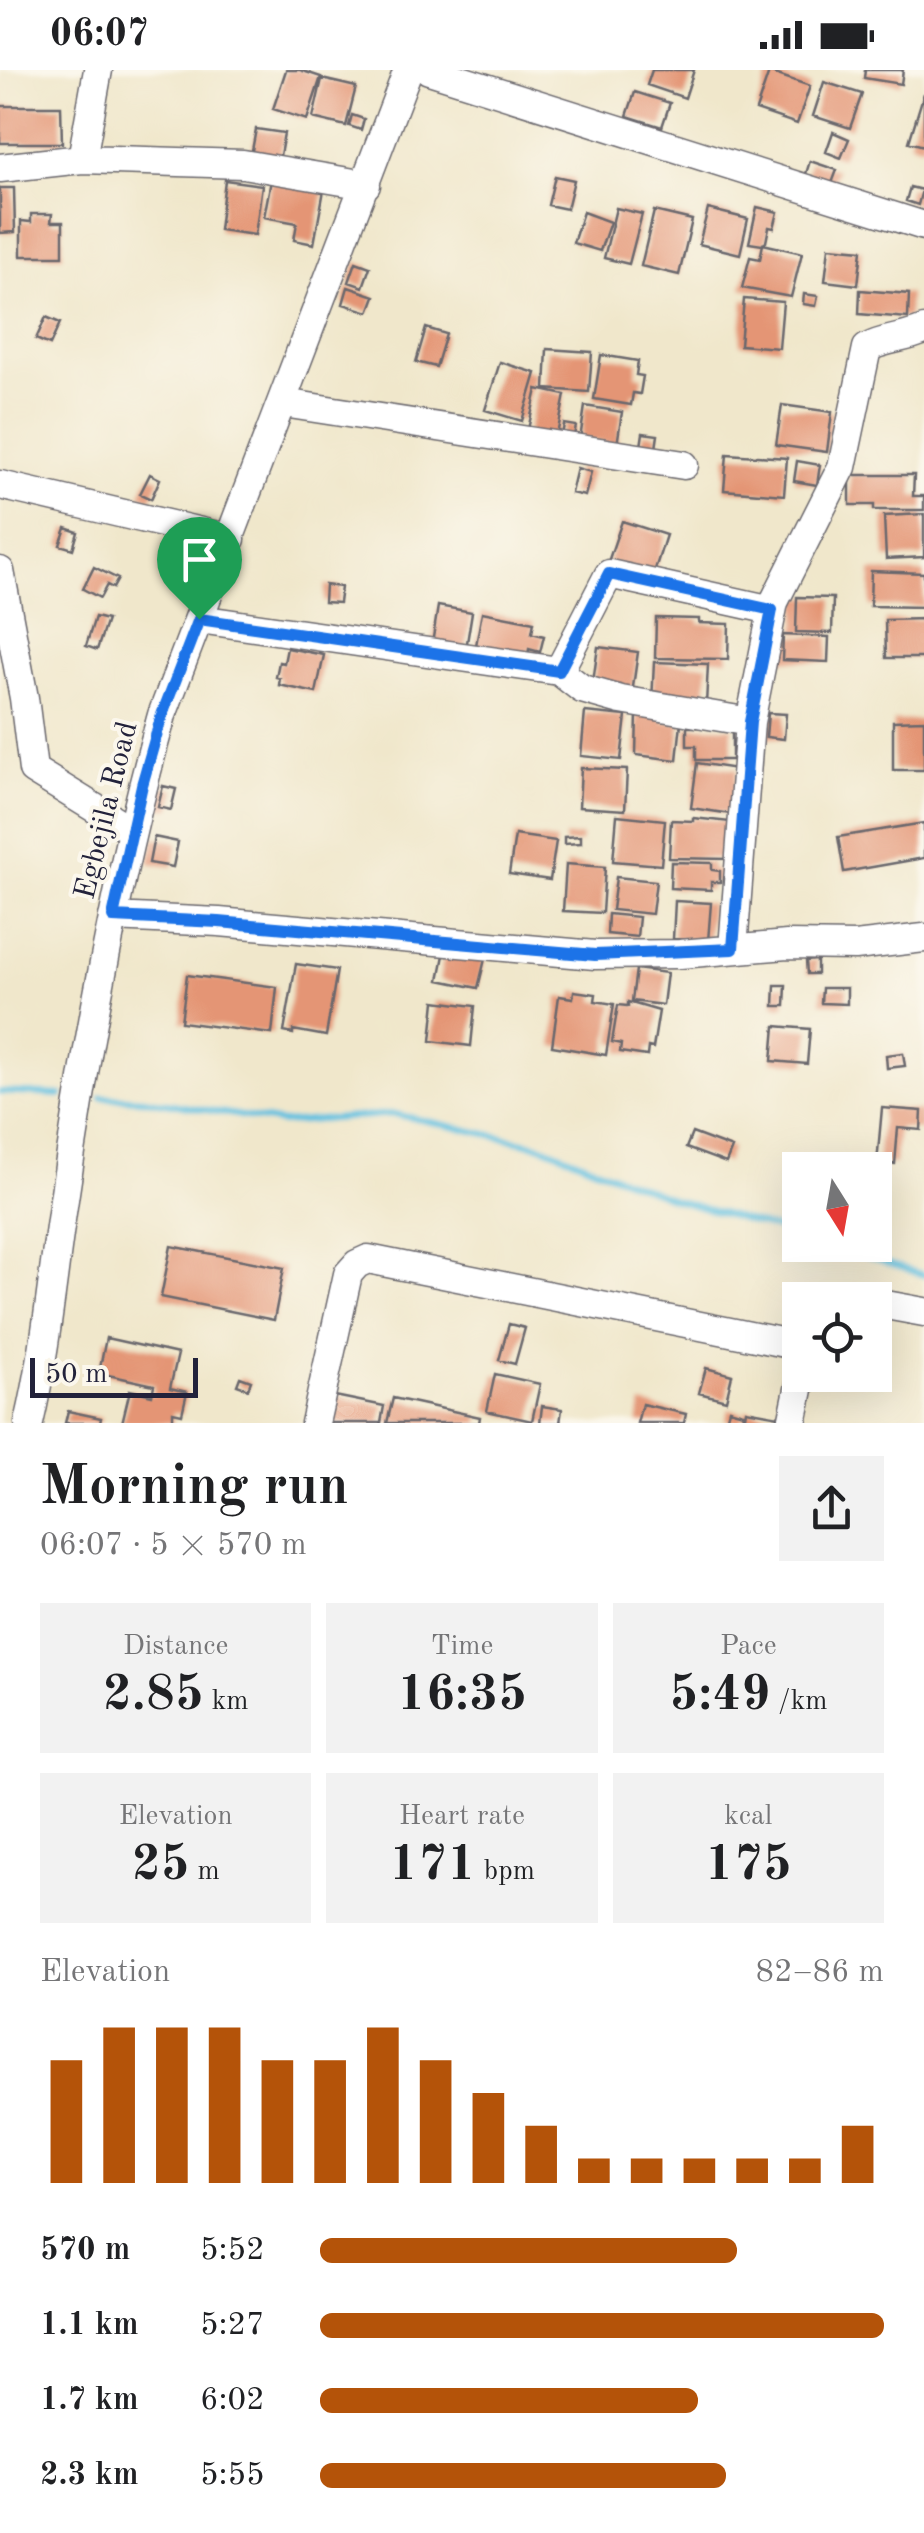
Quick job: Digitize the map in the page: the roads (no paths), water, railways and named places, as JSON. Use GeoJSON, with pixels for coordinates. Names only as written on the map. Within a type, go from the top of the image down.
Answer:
{"type":"FeatureCollection","features":[{"type":"Feature","properties":{"kind":"street"},"geometry":{"type":"LineString","coordinates":[[82,159],[98,70]]}},
{"type":"Feature","properties":{"kind":"street","name":"Egbejila Road"},"geometry":{"type":"LineString","coordinates":[[30,1423],[113,917],[162,715],[408,70]]}},
{"type":"Feature","properties":{"kind":"street"},"geometry":{"type":"LineString","coordinates":[[429,70],[924,226]]}},
{"type":"Feature","properties":{"kind":"street"},"geometry":{"type":"LineString","coordinates":[[0,168],[82,159],[243,164],[366,184]]}},
{"type":"Feature","properties":{"kind":"street"},"geometry":{"type":"LineString","coordinates":[[733,949],[750,722],[772,610],[842,467],[867,348],[924,330]]}},
{"type":"Feature","properties":{"kind":"street"},"geometry":{"type":"LineString","coordinates":[[283,403],[684,465]]}},
{"type":"Feature","properties":{"kind":"street"},"geometry":{"type":"LineString","coordinates":[[0,485],[231,539]]}},
{"type":"Feature","properties":{"kind":"street"},"geometry":{"type":"LineString","coordinates":[[0,571],[33,770],[132,831]]}},
{"type":"Feature","properties":{"kind":"street"},"geometry":{"type":"LineString","coordinates":[[559,671],[609,574],[772,610]]}},
{"type":"Feature","properties":{"kind":"street"},"geometry":{"type":"LineString","coordinates":[[199,619],[559,671],[582,690],[750,722]]}},
{"type":"Feature","properties":{"kind":"street"},"geometry":{"type":"LineString","coordinates":[[113,917],[219,922],[595,955],[787,945],[856,946],[924,938]]}},
{"type":"Feature","properties":{"kind":"street"},"geometry":{"type":"LineString","coordinates":[[315,1423],[348,1274],[368,1259],[782,1342]]}},
{"type":"Feature","properties":{"kind":"street"},"geometry":{"type":"LineString","coordinates":[[892,1306],[924,1312]]}},
{"type":"Feature","properties":{"kind":"street"},"geometry":{"type":"LineString","coordinates":[[792,1423],[798,1392]]}},
{"type":"Feature","properties":{"kind":"waterway"},"geometry":{"type":"LineString","coordinates":[[0,1092],[61,1095]]}},
{"type":"Feature","properties":{"kind":"waterway"},"geometry":{"type":"LineString","coordinates":[[102,1097],[143,1099],[282,1123],[394,1114],[542,1146],[675,1200],[782,1231]]}},
{"type":"Feature","properties":{"kind":"waterway"},"geometry":{"type":"LineString","coordinates":[[883,1262],[924,1275]]}}]}
